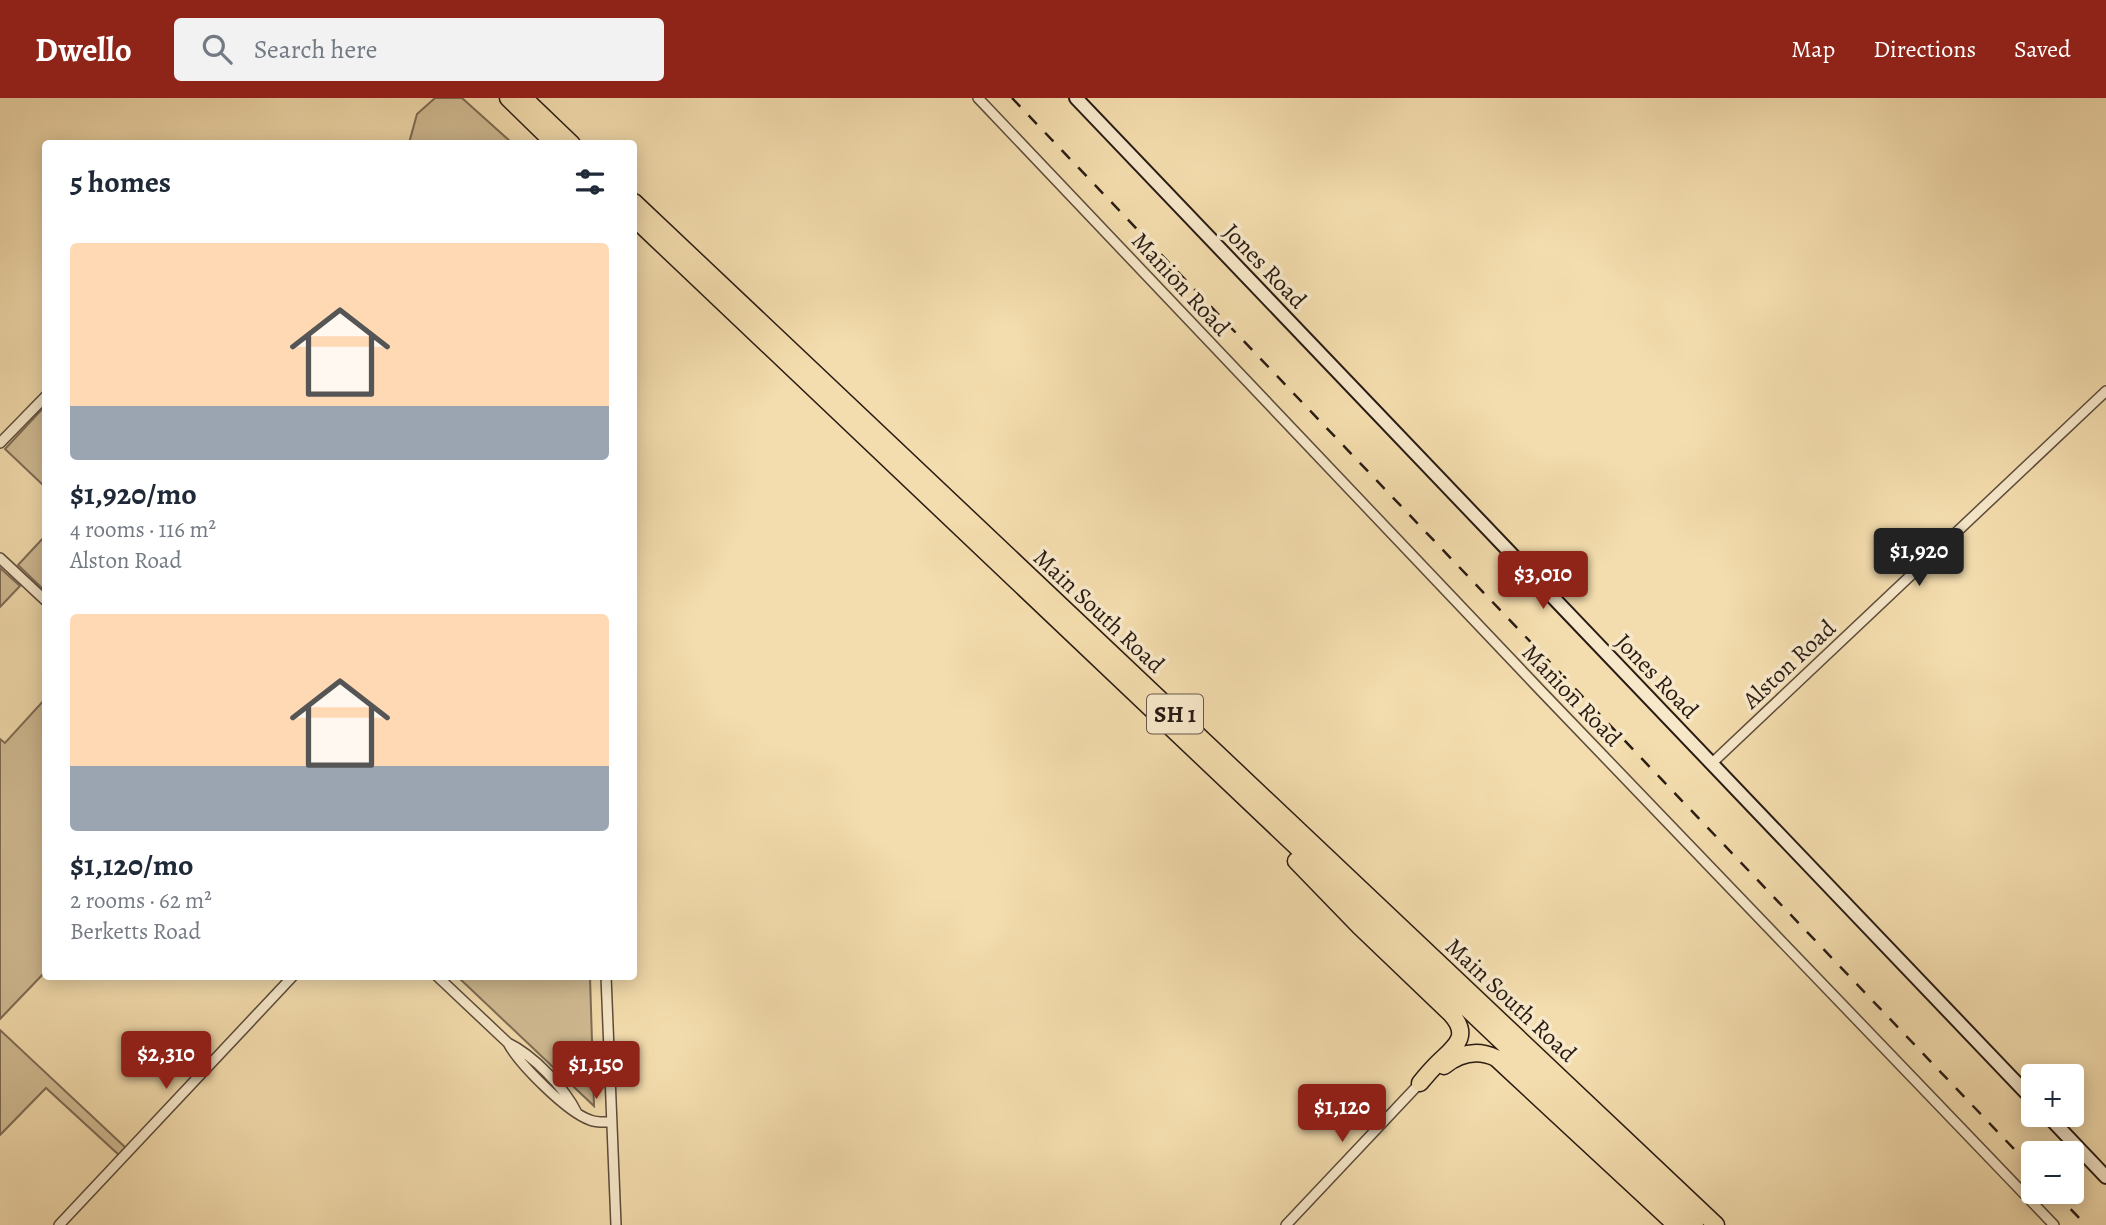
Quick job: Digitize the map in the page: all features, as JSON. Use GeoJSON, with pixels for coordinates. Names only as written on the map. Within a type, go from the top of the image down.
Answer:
{"type":"FeatureCollection","features":[{"type":"Feature","properties":{"kind":"highway"},"geometry":{"type":"LineString","coordinates":[[508,98],[551,140]]}},
{"type":"Feature","properties":{"kind":"highway"},"geometry":{"type":"LineString","coordinates":[[524,98],[568,140]]}},
{"type":"Feature","properties":{"kind":"highway","name":"Main South Road"},"geometry":{"type":"LineString","coordinates":[[637,205],[1716,1225]]}},
{"type":"Feature","properties":{"kind":"highway","name":"Main South Road"},"geometry":{"type":"LineString","coordinates":[[637,221],[1695,1225]]}},
{"type":"Feature","properties":{"kind":"highway"},"geometry":{"type":"LineString","coordinates":[[1216,772],[1350,917],[1456,1020],[1461,1031],[1457,1043],[1420,1083]]}},
{"type":"Feature","properties":{"kind":"highway"},"geometry":{"type":"LineString","coordinates":[[1420,1083],[1464,1054],[1479,1052],[1496,1058],[1676,1225]]}},
{"type":"Feature","properties":{"kind":"main road","name":"Jones Road"},"geometry":{"type":"LineString","coordinates":[[1076,98],[2021,1087]]}},
{"type":"Feature","properties":{"kind":"main road"},"geometry":{"type":"LineString","coordinates":[[2058,1127],[2106,1177]]}},
{"type":"Feature","properties":{"kind":"street","name":"Manion Road"},"geometry":{"type":"LineString","coordinates":[[978,98],[1544,694],[2054,1225]]}},
{"type":"Feature","properties":{"kind":"street","name":"Alston Road"},"geometry":{"type":"LineString","coordinates":[[1711,764],[2106,391]]}},
{"type":"Feature","properties":{"kind":"street"},"geometry":{"type":"LineString","coordinates":[[0,443],[42,400]]}},
{"type":"Feature","properties":{"kind":"street"},"geometry":{"type":"LineString","coordinates":[[0,558],[42,597]]}},
{"type":"Feature","properties":{"kind":"street"},"geometry":{"type":"LineString","coordinates":[[59,1225],[289,980]]}},
{"type":"Feature","properties":{"kind":"street"},"geometry":{"type":"LineString","coordinates":[[441,980],[508,1043],[519,1048],[569,1095],[577,1113],[593,1122],[612,1122]]}},
{"type":"Feature","properties":{"kind":"street"},"geometry":{"type":"LineString","coordinates":[[606,980],[616,1225]]}},
{"type":"Feature","properties":{"kind":"street"},"geometry":{"type":"LineString","coordinates":[[1286,1225],[1420,1083]]}},
{"type":"Feature","properties":{"kind":"shaded area"},"geometry":{"type":"Polygon","coordinates":[[[435,98],[462,98],[509,140],[410,140],[417,114],[435,98]]]}},
{"type":"Feature","properties":{"kind":"shaded area"},"geometry":{"type":"Polygon","coordinates":[[[42,409],[42,484],[5,449],[42,409]]]}},
{"type":"Feature","properties":{"kind":"shaded area"},"geometry":{"type":"Polygon","coordinates":[[[42,539],[42,588],[18,565],[42,539]]]}},
{"type":"Feature","properties":{"kind":"shaded area"},"geometry":{"type":"Polygon","coordinates":[[[0,568],[20,586],[0,607],[0,568]]]}},
{"type":"Feature","properties":{"kind":"shaded area"},"geometry":{"type":"Polygon","coordinates":[[[42,702],[42,975],[0,1019],[0,739],[5,743],[42,702]]]}},
{"type":"Feature","properties":{"kind":"shaded area"},"geometry":{"type":"Polygon","coordinates":[[[461,980],[590,980],[594,1106],[461,980]]]}},
{"type":"Feature","properties":{"kind":"shaded area"},"geometry":{"type":"Polygon","coordinates":[[[0,1030],[126,1148],[119,1155],[46,1088],[0,1135],[0,1030]]]}},
{"type":"Feature","properties":{"kind":"railway"},"geometry":{"type":"LineString","coordinates":[[1012,98],[2021,1156]]}},
{"type":"Feature","properties":{"kind":"railway"},"geometry":{"type":"LineString","coordinates":[[2066,1204],[2086,1225]]}}]}
